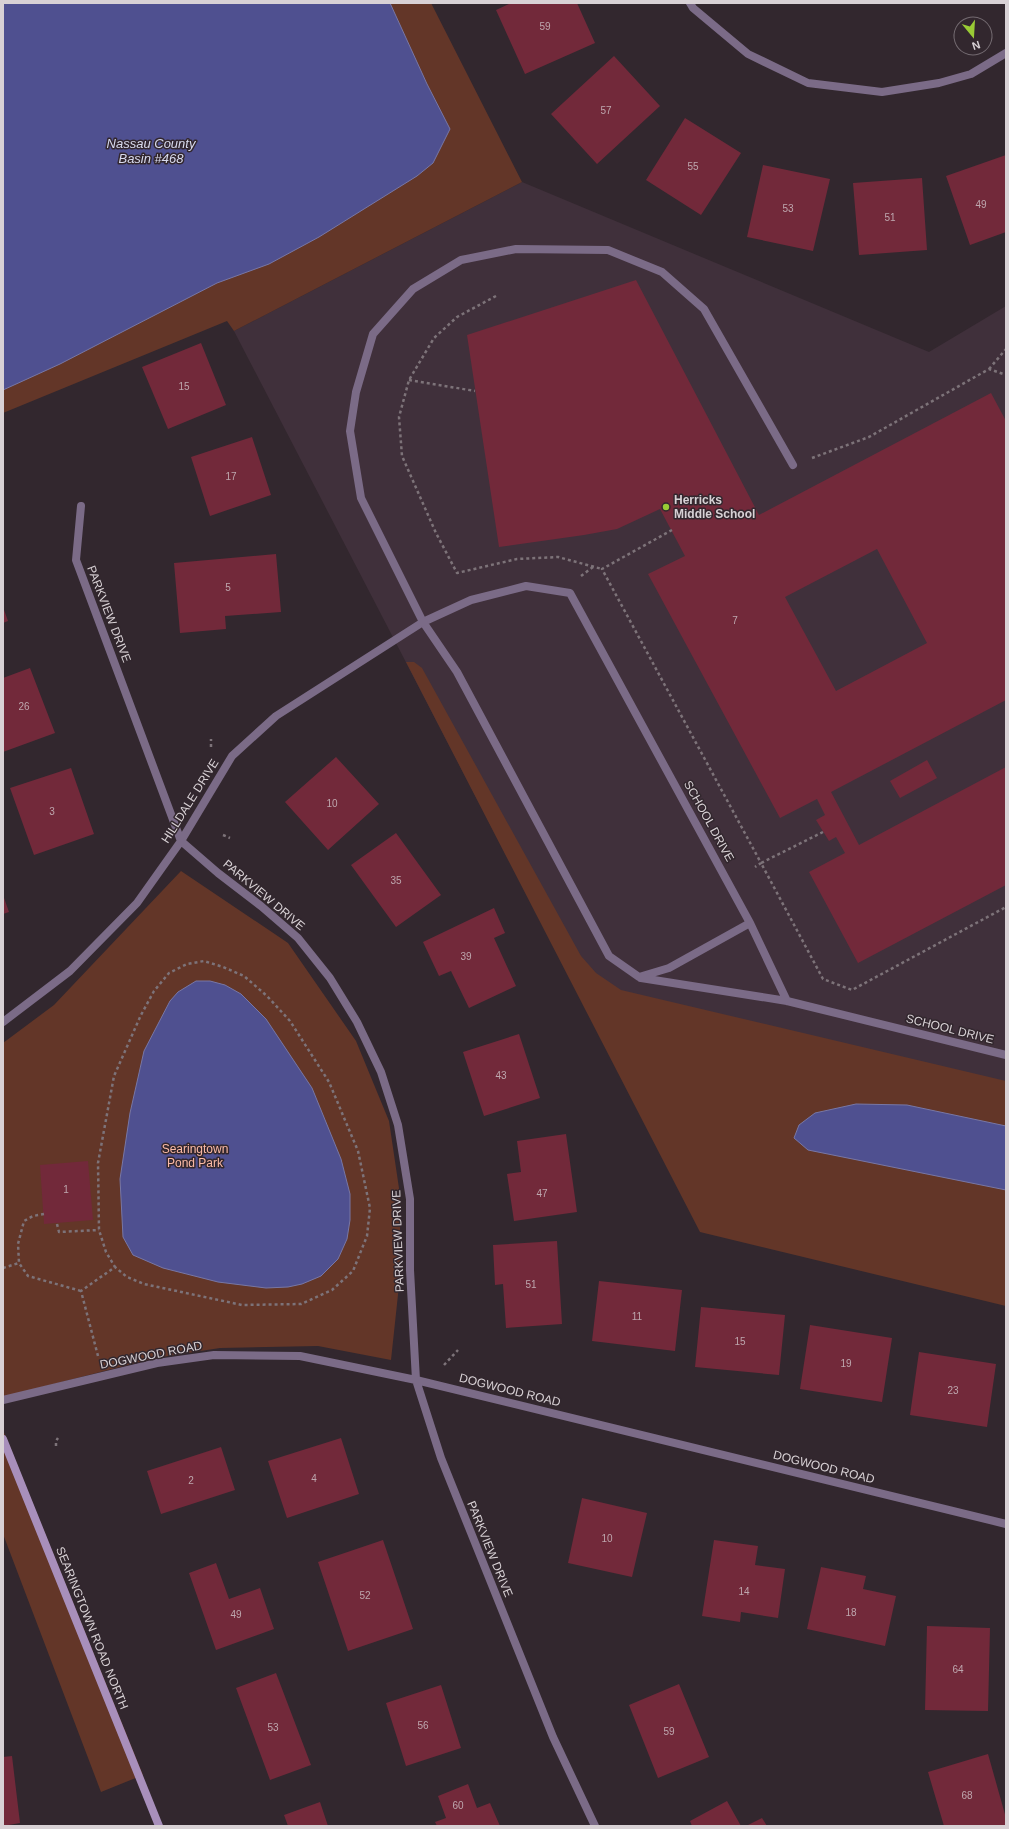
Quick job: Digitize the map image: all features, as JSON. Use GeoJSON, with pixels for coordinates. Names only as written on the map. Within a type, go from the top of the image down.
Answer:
{"type":"FeatureCollection","features":[{"type":"Feature","properties":{"kind":"main road","name":"SEARINGTOWN ROAD NORTH"},"geometry":{"type":"LineString","coordinates":[[3,1439],[159,1826]]}},
{"type":"Feature","properties":{"kind":"street"},"geometry":{"type":"LineString","coordinates":[[690,3],[693,8],[748,54],[808,83],[882,92],[932,84],[971,74],[1006,53]]}},
{"type":"Feature","properties":{"kind":"street"},"geometry":{"type":"LineString","coordinates":[[787,1001],[639,977],[609,956],[457,672],[424,622],[361,498],[350,431],[356,392],[373,334],[413,289],[461,260],[516,249],[608,250],[662,272],[704,309],[793,465]]}},
{"type":"Feature","properties":{"kind":"street","name":"PARKVIEW DRIVE"},"geometry":{"type":"LineString","coordinates":[[80,506],[76,560],[181,840],[218,873],[261,906],[298,938],[330,978],[353,1016],[381,1072],[398,1125],[410,1199],[410,1270],[416,1380],[441,1458],[550,1730],[596,1826]]}},
{"type":"Feature","properties":{"kind":"street","name":"SCHOOL DRIVE"},"geometry":{"type":"LineString","coordinates":[[424,622],[471,600],[526,586],[570,593],[750,923],[787,1001],[1006,1055]]}},
{"type":"Feature","properties":{"kind":"street","name":"HILLDALE DRIVE"},"geometry":{"type":"LineString","coordinates":[[3,1022],[76,966],[137,902],[181,840],[232,756],[276,716],[424,622]]}},
{"type":"Feature","properties":{"kind":"street"},"geometry":{"type":"LineString","coordinates":[[639,977],[669,968],[750,923]]}},
{"type":"Feature","properties":{"kind":"street","name":"DOGWOOD ROAD"},"geometry":{"type":"LineString","coordinates":[[3,1400],[157,1363],[214,1355],[300,1356],[416,1380],[1006,1524]]}},
{"type":"Feature","properties":{"kind":"path"},"geometry":{"type":"LineString","coordinates":[[496,296],[457,317],[434,338],[409,380],[399,416],[402,456],[436,533],[457,573],[524,559],[558,557],[602,569],[672,530]]}},
{"type":"Feature","properties":{"kind":"path"},"geometry":{"type":"LineString","coordinates":[[793,465],[869,437],[989,369],[1006,349]]}},
{"type":"Feature","properties":{"kind":"path"},"geometry":{"type":"LineString","coordinates":[[989,369],[1006,375]]}},
{"type":"Feature","properties":{"kind":"path"},"geometry":{"type":"LineString","coordinates":[[409,380],[475,391]]}},
{"type":"Feature","properties":{"kind":"path"},"geometry":{"type":"LineString","coordinates":[[580,577],[593,567]]}},
{"type":"Feature","properties":{"kind":"path"},"geometry":{"type":"LineString","coordinates":[[602,569],[823,979],[852,990],[1006,907]]}},
{"type":"Feature","properties":{"kind":"path"},"geometry":{"type":"LineString","coordinates":[[211,740],[211,747]]}},
{"type":"Feature","properties":{"kind":"path"},"geometry":{"type":"LineString","coordinates":[[755,867],[824,832]]}},
{"type":"Feature","properties":{"kind":"path"},"geometry":{"type":"LineString","coordinates":[[224,835],[230,838]]}},
{"type":"Feature","properties":{"kind":"path"},"geometry":{"type":"LineString","coordinates":[[204,961],[223,967],[244,976],[267,996],[290,1021],[329,1082],[358,1151],[370,1208],[367,1236],[353,1271],[332,1290],[301,1304],[260,1306],[242,1305],[144,1284],[127,1277],[115,1267],[106,1252],[99,1230],[98,1163],[114,1076],[141,1015],[154,991],[169,973],[187,964],[204,961]]}},
{"type":"Feature","properties":{"kind":"path"},"geometry":{"type":"LineString","coordinates":[[44,1214],[33,1216],[24,1221],[18,1244],[19,1262],[28,1276],[80,1291]]}},
{"type":"Feature","properties":{"kind":"path"},"geometry":{"type":"LineString","coordinates":[[57,1224],[59,1232],[99,1230]]}},
{"type":"Feature","properties":{"kind":"path"},"geometry":{"type":"LineString","coordinates":[[3,1268],[19,1262]]}},
{"type":"Feature","properties":{"kind":"path"},"geometry":{"type":"LineString","coordinates":[[80,1291],[115,1267]]}},
{"type":"Feature","properties":{"kind":"path"},"geometry":{"type":"LineString","coordinates":[[80,1291],[103,1376]]}},
{"type":"Feature","properties":{"kind":"path"},"geometry":{"type":"LineString","coordinates":[[444,1365],[458,1350]]}},
{"type":"Feature","properties":{"kind":"path"},"geometry":{"type":"LineString","coordinates":[[56,1446],[56,1441],[58,1438]]}},
{"type":"Feature","properties":{"kind":"shaded area","name":"Herricks Middle School"},"geometry":{"type":"Polygon","coordinates":[[[522,182],[929,352],[1006,306],[1006,1091],[573,984],[234,331],[522,182]]]}},
{"type":"Feature","properties":{"kind":"green space","name":"Nassau County Basin #468"},"geometry":{"type":"Polygon","coordinates":[[[3,3],[431,3],[522,182],[234,331],[227,321],[3,413],[3,3]]]}},
{"type":"Feature","properties":{"kind":"green space"},"geometry":{"type":"Polygon","coordinates":[[[406,662],[414,662],[422,668],[581,956],[596,973],[621,990],[1006,1081],[1006,1306],[700,1232],[406,662]]]}},
{"type":"Feature","properties":{"kind":"green space","name":"Searingtown Pond Park"},"geometry":{"type":"Polygon","coordinates":[[[181,871],[288,943],[356,1041],[389,1121],[400,1195],[400,1276],[391,1360],[318,1346],[220,1348],[155,1358],[3,1397],[3,1043],[54,1005],[181,871]]]}},
{"type":"Feature","properties":{"kind":"green space"},"geometry":{"type":"Polygon","coordinates":[[[3,1430],[143,1775],[101,1792],[3,1534],[3,1430]]]}},
{"type":"Feature","properties":{"kind":"water","name":"Nassau County Basin #468"},"geometry":{"type":"Polygon","coordinates":[[[3,3],[390,3],[427,84],[450,129],[433,163],[417,176],[319,237],[269,264],[217,283],[60,364],[3,390],[3,3]]]}},
{"type":"Feature","properties":{"kind":"water"},"geometry":{"type":"Polygon","coordinates":[[[196,981],[210,981],[225,985],[241,994],[266,1019],[312,1088],[341,1159],[350,1194],[350,1220],[347,1239],[338,1259],[321,1276],[302,1284],[288,1287],[266,1288],[218,1282],[163,1268],[133,1255],[123,1237],[120,1179],[130,1113],[144,1051],[170,1001],[178,992],[196,981]]]}},
{"type":"Feature","properties":{"kind":"water"},"geometry":{"type":"Polygon","coordinates":[[[856,1104],[907,1105],[1006,1126],[1006,1190],[808,1150],[794,1138],[799,1125],[815,1113],[856,1104]]]}},
{"type":"Feature","properties":{"kind":"building"},"geometry":{"type":"Polygon","coordinates":[[[511,3],[577,3],[595,43],[525,74],[496,10],[511,3]]]}},
{"type":"Feature","properties":{"kind":"building"},"geometry":{"type":"Polygon","coordinates":[[[614,56],[660,106],[597,164],[551,114],[614,56]]]}},
{"type":"Feature","properties":{"kind":"building"},"geometry":{"type":"Polygon","coordinates":[[[685,118],[741,153],[701,215],[646,180],[685,118]]]}},
{"type":"Feature","properties":{"kind":"building"},"geometry":{"type":"Polygon","coordinates":[[[1006,155],[1006,232],[970,245],[946,176],[1006,155]]]}},
{"type":"Feature","properties":{"kind":"building"},"geometry":{"type":"Polygon","coordinates":[[[763,165],[830,179],[813,251],[747,237],[763,165]]]}},
{"type":"Feature","properties":{"kind":"building"},"geometry":{"type":"Polygon","coordinates":[[[922,178],[927,250],[859,255],[853,183],[922,178]]]}},
{"type":"Feature","properties":{"kind":"building"},"geometry":{"type":"Polygon","coordinates":[[[636,280],[759,515],[991,393],[1006,421],[1006,700],[831,792],[859,845],[1006,767],[1006,885],[858,963],[809,872],[845,853],[836,837],[829,841],[816,820],[825,815],[817,799],[780,818],[648,574],[685,556],[660,509],[617,529],[499,547],[467,335],[636,280]],[[877,549],[785,597],[836,691],[927,643],[877,549]]]}},
{"type":"Feature","properties":{"kind":"building"},"geometry":{"type":"Polygon","coordinates":[[[201,343],[226,405],[168,429],[142,367],[201,343]]]}},
{"type":"Feature","properties":{"kind":"building"},"geometry":{"type":"Polygon","coordinates":[[[252,437],[271,495],[210,516],[191,457],[252,437]]]}},
{"type":"Feature","properties":{"kind":"building"},"geometry":{"type":"Polygon","coordinates":[[[276,554],[281,612],[225,616],[226,629],[180,633],[174,563],[276,554]]]}},
{"type":"Feature","properties":{"kind":"building"},"geometry":{"type":"Polygon","coordinates":[[[3,607],[8,621],[3,623],[3,607]]]}},
{"type":"Feature","properties":{"kind":"building"},"geometry":{"type":"Polygon","coordinates":[[[30,668],[55,733],[3,752],[3,678],[30,668]]]}},
{"type":"Feature","properties":{"kind":"building"},"geometry":{"type":"Polygon","coordinates":[[[336,757],[379,804],[328,850],[285,802],[336,757]]]}},
{"type":"Feature","properties":{"kind":"building"},"geometry":{"type":"Polygon","coordinates":[[[927,760],[937,778],[900,798],[890,781],[927,760]]]}},
{"type":"Feature","properties":{"kind":"building"},"geometry":{"type":"Polygon","coordinates":[[[71,768],[94,834],[34,855],[10,788],[71,768]]]}},
{"type":"Feature","properties":{"kind":"building"},"geometry":{"type":"Polygon","coordinates":[[[396,833],[441,895],[396,927],[351,865],[396,833]]]}},
{"type":"Feature","properties":{"kind":"building"},"geometry":{"type":"Polygon","coordinates":[[[3,895],[9,912],[3,914],[3,895]]]}},
{"type":"Feature","properties":{"kind":"building"},"geometry":{"type":"Polygon","coordinates":[[[494,908],[505,933],[494,938],[516,986],[469,1008],[451,971],[439,976],[423,942],[494,908]]]}},
{"type":"Feature","properties":{"kind":"building"},"geometry":{"type":"Polygon","coordinates":[[[519,1034],[540,1098],[484,1116],[463,1052],[519,1034]]]}},
{"type":"Feature","properties":{"kind":"building"},"geometry":{"type":"Polygon","coordinates":[[[566,1134],[577,1212],[514,1221],[507,1174],[521,1172],[517,1141],[566,1134]]]}},
{"type":"Feature","properties":{"kind":"building"},"geometry":{"type":"Polygon","coordinates":[[[88,1161],[93,1220],[44,1224],[40,1165],[88,1161]]]}},
{"type":"Feature","properties":{"kind":"building"},"geometry":{"type":"Polygon","coordinates":[[[557,1241],[562,1324],[506,1328],[503,1284],[495,1285],[493,1245],[557,1241]]]}},
{"type":"Feature","properties":{"kind":"building"},"geometry":{"type":"Polygon","coordinates":[[[599,1281],[682,1290],[675,1351],[592,1341],[599,1281]]]}},
{"type":"Feature","properties":{"kind":"building"},"geometry":{"type":"Polygon","coordinates":[[[701,1307],[785,1315],[779,1375],[695,1367],[701,1307]]]}},
{"type":"Feature","properties":{"kind":"building"},"geometry":{"type":"Polygon","coordinates":[[[810,1325],[892,1338],[882,1402],[800,1389],[810,1325]]]}},
{"type":"Feature","properties":{"kind":"building"},"geometry":{"type":"Polygon","coordinates":[[[919,1352],[996,1364],[987,1427],[910,1415],[919,1352]]]}},
{"type":"Feature","properties":{"kind":"building"},"geometry":{"type":"Polygon","coordinates":[[[341,1438],[359,1494],[287,1518],[268,1461],[341,1438]]]}},
{"type":"Feature","properties":{"kind":"building"},"geometry":{"type":"Polygon","coordinates":[[[221,1447],[235,1490],[161,1514],[147,1471],[221,1447]]]}},
{"type":"Feature","properties":{"kind":"building"},"geometry":{"type":"Polygon","coordinates":[[[582,1498],[647,1513],[632,1577],[568,1563],[582,1498]]]}},
{"type":"Feature","properties":{"kind":"building"},"geometry":{"type":"Polygon","coordinates":[[[383,1540],[413,1629],[348,1651],[318,1562],[383,1540]]]}},
{"type":"Feature","properties":{"kind":"building"},"geometry":{"type":"Polygon","coordinates":[[[714,1540],[758,1546],[755,1565],[785,1569],[778,1618],[741,1612],[740,1622],[702,1616],[714,1540]]]}},
{"type":"Feature","properties":{"kind":"building"},"geometry":{"type":"Polygon","coordinates":[[[216,1563],[229,1599],[260,1588],[274,1629],[216,1650],[189,1573],[216,1563]]]}},
{"type":"Feature","properties":{"kind":"building"},"geometry":{"type":"Polygon","coordinates":[[[821,1567],[866,1576],[863,1589],[896,1596],[885,1646],[807,1629],[821,1567]]]}},
{"type":"Feature","properties":{"kind":"building"},"geometry":{"type":"Polygon","coordinates":[[[927,1626],[990,1628],[988,1711],[925,1710],[927,1626]]]}},
{"type":"Feature","properties":{"kind":"building"},"geometry":{"type":"Polygon","coordinates":[[[276,1673],[311,1765],[270,1780],[236,1688],[276,1673]]]}},
{"type":"Feature","properties":{"kind":"building"},"geometry":{"type":"Polygon","coordinates":[[[679,1684],[709,1757],[658,1778],[629,1705],[679,1684]]]}},
{"type":"Feature","properties":{"kind":"building"},"geometry":{"type":"Polygon","coordinates":[[[441,1685],[461,1748],[406,1766],[386,1703],[441,1685]]]}},
{"type":"Feature","properties":{"kind":"building"},"geometry":{"type":"Polygon","coordinates":[[[988,1754],[1006,1818],[1006,1826],[944,1826],[928,1772],[988,1754]]]}},
{"type":"Feature","properties":{"kind":"building"},"geometry":{"type":"Polygon","coordinates":[[[12,1756],[20,1823],[3,1826],[3,1757],[12,1756]]]}},
{"type":"Feature","properties":{"kind":"building"},"geometry":{"type":"Polygon","coordinates":[[[468,1784],[477,1808],[490,1803],[500,1826],[437,1826],[435,1822],[446,1818],[438,1796],[468,1784]]]}},
{"type":"Feature","properties":{"kind":"building"},"geometry":{"type":"Polygon","coordinates":[[[727,1801],[741,1826],[692,1826],[690,1821],[727,1801]]]}},
{"type":"Feature","properties":{"kind":"building"},"geometry":{"type":"Polygon","coordinates":[[[320,1802],[328,1826],[288,1826],[284,1815],[320,1802]]]}},
{"type":"Feature","properties":{"kind":"building"},"geometry":{"type":"Polygon","coordinates":[[[762,1818],[767,1826],[746,1826],[762,1818]]]}},
{"type":"Feature","properties":{"kind":"place","name":"Herricks Middle School"},"geometry":{"type":"Point","coordinates":[666,507]}}]}
